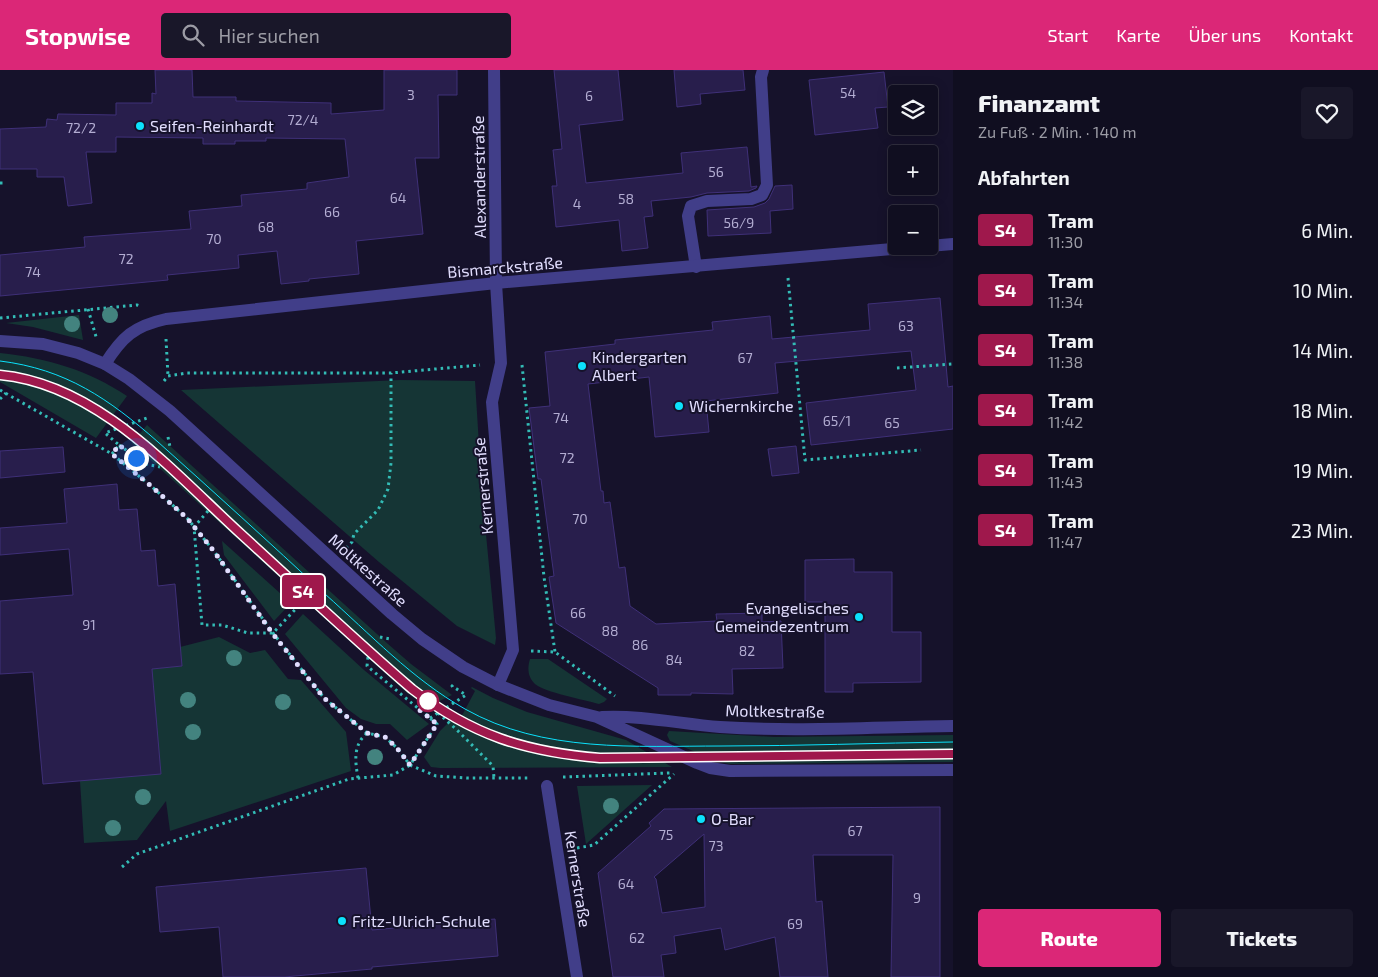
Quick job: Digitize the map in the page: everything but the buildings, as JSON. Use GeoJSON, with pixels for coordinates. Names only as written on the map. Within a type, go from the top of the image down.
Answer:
{"type":"FeatureCollection","features":[{"type":"Feature","properties":{"kind":"street","name":"Alexanderstraße"},"geometry":{"type":"LineString","coordinates":[[494,70],[496,283]]}},
{"type":"Feature","properties":{"kind":"street"},"geometry":{"type":"LineString","coordinates":[[696,267],[688,216],[691,206],[707,201],[751,199],[762,195],[767,185],[761,77],[763,70]]}},
{"type":"Feature","properties":{"kind":"street","name":"Bismarckstraße"},"geometry":{"type":"LineString","coordinates":[[938,245],[953,244]]}},
{"type":"Feature","properties":{"kind":"street","name":"Bismarckstraße"},"geometry":{"type":"LineString","coordinates":[[105,364],[115,348],[133,330],[152,322],[166,319],[496,283],[888,250]]}},
{"type":"Feature","properties":{"kind":"street","name":"Kernerstraße"},"geometry":{"type":"LineString","coordinates":[[496,283],[502,363],[492,402],[513,650],[498,684]]}},
{"type":"Feature","properties":{"kind":"street"},"geometry":{"type":"LineString","coordinates":[[0,341],[43,344],[78,353],[105,364],[150,395]]}},
{"type":"Feature","properties":{"kind":"street","name":"Moltkestraße"},"geometry":{"type":"LineString","coordinates":[[150,395],[422,639],[463,667],[498,684],[549,704],[597,717],[710,768],[730,771],[953,770]]}},
{"type":"Feature","properties":{"kind":"street","name":"Moltkestraße"},"geometry":{"type":"LineString","coordinates":[[597,717],[620,716],[720,727],[953,726]]}},
{"type":"Feature","properties":{"kind":"street","name":"Kernerstraße"},"geometry":{"type":"LineString","coordinates":[[552,782],[558,852],[577,977]]}},
{"type":"Feature","properties":{"kind":"path"},"geometry":{"type":"LineString","coordinates":[[0,183],[6,183]]}},
{"type":"Feature","properties":{"kind":"path"},"geometry":{"type":"LineString","coordinates":[[787,259],[805,460],[921,450]]}},
{"type":"Feature","properties":{"kind":"path"},"geometry":{"type":"LineString","coordinates":[[0,318],[138,305],[166,319],[168,376],[187,373],[391,373],[522,361],[544,577],[555,652],[616,697]]}},
{"type":"Feature","properties":{"kind":"path"},"geometry":{"type":"LineString","coordinates":[[897,368],[953,364]]}},
{"type":"Feature","properties":{"kind":"path"},"geometry":{"type":"LineString","coordinates":[[332,560],[352,542],[354,534],[378,510],[385,499],[391,463],[391,373]]}},
{"type":"Feature","properties":{"kind":"path"},"geometry":{"type":"LineString","coordinates":[[0,390],[112,454],[187,518],[213,550],[273,634],[324,698],[367,733],[385,737],[397,748],[410,765],[436,776],[536,778]]}},
{"type":"Feature","properties":{"kind":"path"},"geometry":{"type":"LineString","coordinates":[[0,399],[6,393]]}},
{"type":"Feature","properties":{"kind":"path"},"geometry":{"type":"LineString","coordinates":[[150,395],[132,407],[147,418],[105,433],[145,464],[160,467]]}},
{"type":"Feature","properties":{"kind":"path"},"geometry":{"type":"LineString","coordinates":[[112,454],[119,445]]}},
{"type":"Feature","properties":{"kind":"path"},"geometry":{"type":"LineString","coordinates":[[208,511],[194,527],[202,625],[222,626],[248,634],[273,634],[305,599]]}},
{"type":"Feature","properties":{"kind":"path"},"geometry":{"type":"LineString","coordinates":[[122,867],[137,854],[349,779],[393,775],[410,765],[437,724],[367,666],[368,657]]}},
{"type":"Feature","properties":{"kind":"path"},"geometry":{"type":"LineString","coordinates":[[430,718],[466,695],[452,686],[463,667]]}},
{"type":"Feature","properties":{"kind":"path"},"geometry":{"type":"LineString","coordinates":[[438,713],[493,766],[494,778]]}},
{"type":"Feature","properties":{"kind":"path"},"geometry":{"type":"LineString","coordinates":[[358,778],[356,751],[360,740],[367,733]]}},
{"type":"Feature","properties":{"kind":"path"},"geometry":{"type":"LineString","coordinates":[[558,852],[594,845],[674,773]]}},
{"type":"Feature","properties":{"kind":"path"},"geometry":{"type":"LineString","coordinates":[[552,782],[683,773]]}},
{"type":"Feature","properties":{"kind":"green space"},"geometry":{"type":"Polygon","coordinates":[[[79,315],[83,340],[33,327],[6,323],[79,315]]]}},
{"type":"Feature","properties":{"kind":"green space"},"geometry":{"type":"Polygon","coordinates":[[[0,353],[34,358],[82,372],[127,396],[96,438],[0,382],[0,353]]]}},
{"type":"Feature","properties":{"kind":"green space"},"geometry":{"type":"Polygon","coordinates":[[[400,380],[475,381],[482,493],[496,638],[495,645],[457,626],[379,562],[181,390],[400,380]]]}},
{"type":"Feature","properties":{"kind":"green space"},"geometry":{"type":"Polygon","coordinates":[[[147,425],[388,644],[452,695],[427,707],[407,693],[132,443],[147,425]]]}},
{"type":"Feature","properties":{"kind":"green space"},"geometry":{"type":"Polygon","coordinates":[[[222,541],[291,603],[274,621],[224,555],[222,541]]]}},
{"type":"Feature","properties":{"kind":"green space"},"geometry":{"type":"Polygon","coordinates":[[[303,614],[364,670],[429,724],[407,740],[390,724],[376,724],[361,719],[346,708],[285,634],[303,614]]]}},
{"type":"Feature","properties":{"kind":"green space"},"geometry":{"type":"Polygon","coordinates":[[[219,637],[250,653],[265,650],[288,679],[301,680],[346,732],[351,771],[170,831],[166,801],[137,840],[84,843],[80,781],[152,669],[182,666],[180,647],[219,637]]]}},
{"type":"Feature","properties":{"kind":"green space"},"geometry":{"type":"Polygon","coordinates":[[[530,659],[548,659],[607,699],[599,704],[540,687],[535,684],[530,676],[528,669],[530,659]]]}},
{"type":"Feature","properties":{"kind":"green space"},"geometry":{"type":"Polygon","coordinates":[[[472,687],[527,712],[626,740],[672,767],[431,767],[424,757],[440,731],[451,720],[458,723],[475,691],[472,687]]]}},
{"type":"Feature","properties":{"kind":"green space"},"geometry":{"type":"Polygon","coordinates":[[[669,731],[774,737],[953,735],[953,762],[730,764],[716,761],[670,741],[667,735],[669,731]]]}},
{"type":"Feature","properties":{"kind":"green space"},"geometry":{"type":"Polygon","coordinates":[[[652,785],[586,844],[577,786],[652,785]]]}},
{"type":"Feature","properties":{"kind":"tram line"},"geometry":{"type":"LineString","coordinates":[[0,361],[24,365],[66,379],[85,388],[122,412],[179,461],[409,670],[465,709],[495,723],[526,733],[558,740],[623,746],[751,746],[953,742]]}},
{"type":"Feature","properties":{"kind":"tram line"},"geometry":{"type":"LineString","coordinates":[[0,375],[22,379],[70,395],[139,439],[273,564],[412,689],[426,700],[472,727],[505,741],[539,751],[600,758],[953,754]]}},
{"type":"Feature","properties":{"kind":"tram line","name":"S4"},"geometry":{"type":"LineString","coordinates":[[0,375],[22,379],[70,395],[99,412],[139,440],[412,689],[456,720],[497,738],[538,751],[600,758],[953,754]]}},
{"type":"Feature","properties":{"kind":"place","name":"Seifen-Reinhardt"},"geometry":{"type":"Point","coordinates":[140,126]}},
{"type":"Feature","properties":{"kind":"place","name":"Kindergarten Albert"},"geometry":{"type":"Point","coordinates":[582,366]}},
{"type":"Feature","properties":{"kind":"place","name":"Wichernkirche"},"geometry":{"type":"Point","coordinates":[679,406]}},
{"type":"Feature","properties":{"kind":"place","name":"Evangelisches Gemeindezentrum"},"geometry":{"type":"Point","coordinates":[859,617]}},
{"type":"Feature","properties":{"kind":"place","name":"O-Bar"},"geometry":{"type":"Point","coordinates":[701,819]}},
{"type":"Feature","properties":{"kind":"place","name":"Fritz-Ulrich-Schule"},"geometry":{"type":"Point","coordinates":[342,921]}},
{"type":"Feature","properties":{"kind":"route"},"geometry":{"type":"LineString","coordinates":[[136,458],[119,445],[112,454],[187,518],[213,550],[273,634],[324,698],[367,733],[385,737],[397,748],[410,765],[437,724],[417,708],[428,701]]}}]}
